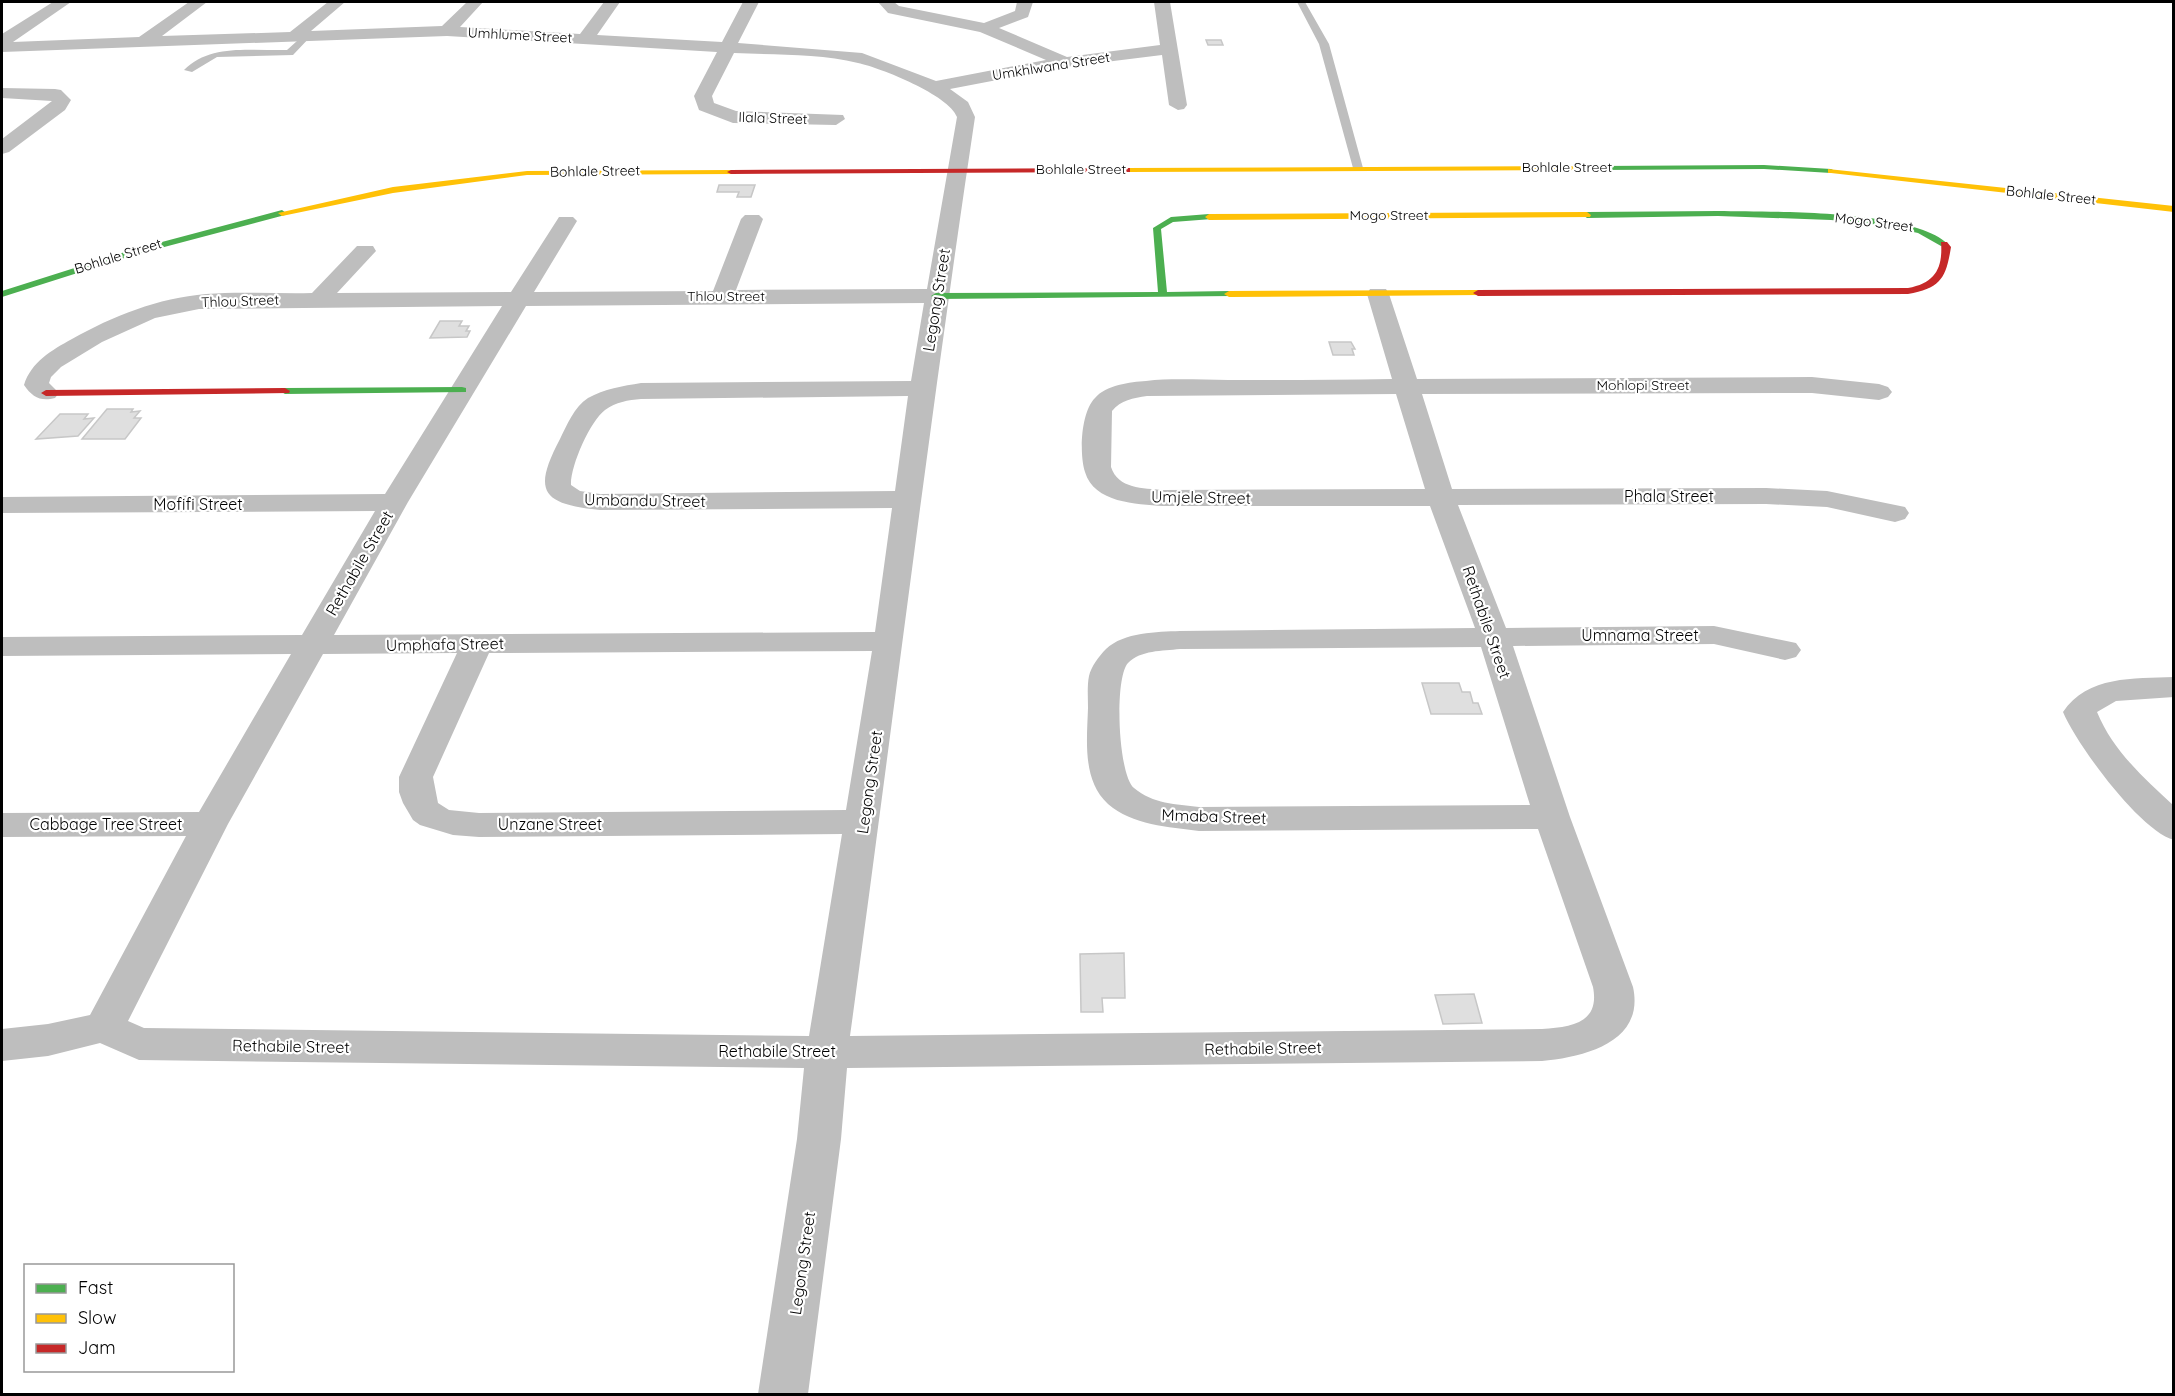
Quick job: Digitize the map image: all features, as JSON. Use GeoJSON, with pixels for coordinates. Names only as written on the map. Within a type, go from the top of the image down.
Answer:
{"type":"FeatureCollection","features":[{"type":"Feature","properties":{"kind":"street"},"geometry":{"type":"LineString","coordinates":[[2,41],[63,2]]}},
{"type":"Feature","properties":{"kind":"street"},"geometry":{"type":"LineString","coordinates":[[144,41],[199,2]]}},
{"type":"Feature","properties":{"kind":"street"},"geometry":{"type":"LineString","coordinates":[[301,36],[337,2]]}},
{"type":"Feature","properties":{"kind":"street"},"geometry":{"type":"LineString","coordinates":[[447,31],[475,2]]}},
{"type":"Feature","properties":{"kind":"street"},"geometry":{"type":"LineString","coordinates":[[585,39],[612,2]]}},
{"type":"Feature","properties":{"kind":"street"},"geometry":{"type":"LineString","coordinates":[[728,48],[751,2]]}},
{"type":"Feature","properties":{"kind":"street"},"geometry":{"type":"LineString","coordinates":[[886,2],[894,10],[985,28],[1065,62]]}},
{"type":"Feature","properties":{"kind":"street"},"geometry":{"type":"LineString","coordinates":[[985,28],[1022,14],[1025,2]]}},
{"type":"Feature","properties":{"kind":"street"},"geometry":{"type":"LineString","coordinates":[[1162,2],[1178,105]]}},
{"type":"Feature","properties":{"kind":"street","name":"Umhlume Street"},"geometry":{"type":"LineString","coordinates":[[2,47],[447,31],[847,55],[862,58],[934,87],[965,111],[957,169]]}},
{"type":"Feature","properties":{"kind":"street","name":"Ilala Street"},"geometry":{"type":"LineString","coordinates":[[728,48],[703,96],[705,106],[712,111],[722,115],[750,119],[836,119]]}},
{"type":"Feature","properties":{"kind":"street","name":"Umkhlwana Street"},"geometry":{"type":"LineString","coordinates":[[934,87],[1065,62],[1169,49]]}},
{"type":"Feature","properties":{"kind":"street"},"geometry":{"type":"LineString","coordinates":[[2,93],[55,94],[62,100],[59,106],[2,148]]}},
{"type":"Feature","properties":{"kind":"street","name":"Bohlale Street"},"geometry":{"type":"LineString","coordinates":[[2,294],[129,252],[258,218],[357,196],[439,182],[563,172],[1715,166],[1812,170],[2174,209]]}},
{"type":"Feature","properties":{"kind":"street","name":"Legong Street"},"geometry":{"type":"LineString","coordinates":[[783,1395],[819,1139],[827,1052],[863,822],[922,388],[957,169]]}},
{"type":"Feature","properties":{"kind":"street","name":"Mogo Street"},"geometry":{"type":"LineString","coordinates":[[936,296],[1908,291],[1925,289],[1938,282],[1942,277],[1947,247],[1945,241],[1936,235],[1910,226],[1798,214],[1195,217],[1170,220],[1157,228],[1163,294]]}},
{"type":"Feature","properties":{"kind":"street"},"geometry":{"type":"LineString","coordinates":[[722,296],[752,219]]}},
{"type":"Feature","properties":{"kind":"street","name":"Rethabile Street"},"geometry":{"type":"LineString","coordinates":[[566,221],[394,502],[312,645],[210,824],[104,1027],[139,1044],[827,1052],[1542,1045],[1589,1036],[1603,1028],[1612,1016],[1616,1002],[1613,987],[1552,817],[1493,635],[1441,497],[1378,294]]}},
{"type":"Feature","properties":{"kind":"street"},"geometry":{"type":"LineString","coordinates":[[319,299],[365,251]]}},
{"type":"Feature","properties":{"kind":"street","name":"Thlou Street"},"geometry":{"type":"LineString","coordinates":[[462,390],[46,393],[23,387],[17,381],[16,374],[20,367],[47,350],[123,321],[166,308],[206,301],[936,296]]}},
{"type":"Feature","properties":{"kind":"street","name":"Mohlopi Street"},"geometry":{"type":"LineString","coordinates":[[1407,386],[1812,385],[1879,392]]}},
{"type":"Feature","properties":{"kind":"street","name":"Umjele Street"},"geometry":{"type":"LineString","coordinates":[[1407,386],[1146,388],[1113,394],[1103,400],[1097,409],[1098,476],[1119,492],[1163,498],[1441,497]]}},
{"type":"Feature","properties":{"kind":"street","name":"Umbandu Street"},"geometry":{"type":"LineString","coordinates":[[908,499],[600,502],[569,497],[560,490],[555,482],[557,469],[588,411],[605,399],[617,395],[641,391],[922,388]]}},
{"type":"Feature","properties":{"kind":"street","name":"Phala Street"},"geometry":{"type":"LineString","coordinates":[[1441,497],[1797,496],[1855,504],[1895,513]]}},
{"type":"Feature","properties":{"kind":"street","name":"Mofifi Street"},"geometry":{"type":"LineString","coordinates":[[2,505],[394,502]]}},
{"type":"Feature","properties":{"kind":"street","name":"Umnama Street"},"geometry":{"type":"LineString","coordinates":[[1493,635],[1714,635],[1785,650]]}},
{"type":"Feature","properties":{"kind":"street","name":"Mmaba Street"},"geometry":{"type":"LineString","coordinates":[[1493,635],[1180,640],[1136,646],[1121,652],[1109,663],[1105,676],[1105,770],[1111,785],[1124,800],[1145,812],[1169,817],[1552,817]]}},
{"type":"Feature","properties":{"kind":"street","name":"Umphafa Street"},"geometry":{"type":"LineString","coordinates":[[2,646],[889,640]]}},
{"type":"Feature","properties":{"kind":"street","name":"Unzane Street"},"geometry":{"type":"LineString","coordinates":[[478,643],[417,777],[416,799],[425,813],[451,822],[479,825],[863,822]]}},
{"type":"Feature","properties":{"kind":"street"},"geometry":{"type":"LineString","coordinates":[[2174,687],[2099,695],[2085,702],[2080,712],[2085,727],[2096,745],[2174,828]]}},
{"type":"Feature","properties":{"kind":"street","name":"Cabbage Tree Street"},"geometry":{"type":"LineString","coordinates":[[2,825],[210,824]]}},
{"type":"Feature","properties":{"kind":"street"},"geometry":{"type":"LineString","coordinates":[[2,1045],[48,1040],[104,1027]]}},
{"type":"Feature","properties":{"kind":"lane"},"geometry":{"type":"LineString","coordinates":[[1300,2],[1324,44],[1358,168]]}},
{"type":"Feature","properties":{"kind":"lane"},"geometry":{"type":"LineString","coordinates":[[189,70],[208,56],[217,54],[290,53],[301,36]]}},
{"type":"Feature","properties":{"kind":"building"},"geometry":{"type":"Polygon","coordinates":[[[1206,40],[1221,40],[1223,45],[1208,45],[1206,40]]]}},
{"type":"Feature","properties":{"kind":"building"},"geometry":{"type":"Polygon","coordinates":[[[719,185],[755,185],[751,197],[737,197],[739,192],[717,192],[719,185]]]}},
{"type":"Feature","properties":{"kind":"building"},"geometry":{"type":"Polygon","coordinates":[[[440,321],[462,321],[459,326],[469,326],[466,331],[470,331],[467,337],[430,338],[440,321]]]}},
{"type":"Feature","properties":{"kind":"building"},"geometry":{"type":"Polygon","coordinates":[[[1329,342],[1351,342],[1355,349],[1352,349],[1354,355],[1333,355],[1329,342]]]}},
{"type":"Feature","properties":{"kind":"building"},"geometry":{"type":"Polygon","coordinates":[[[107,409],[133,409],[131,412],[140,411],[134,418],[141,418],[125,439],[82,439],[107,409]]]}},
{"type":"Feature","properties":{"kind":"building"},"geometry":{"type":"Polygon","coordinates":[[[60,414],[88,414],[84,419],[94,418],[78,436],[36,439],[60,414]]]}},
{"type":"Feature","properties":{"kind":"building"},"geometry":{"type":"Polygon","coordinates":[[[1422,683],[1459,683],[1462,692],[1470,692],[1473,703],[1478,703],[1482,714],[1431,714],[1422,683]]]}},
{"type":"Feature","properties":{"kind":"building"},"geometry":{"type":"Polygon","coordinates":[[[1124,953],[1125,998],[1102,998],[1103,1012],[1081,1012],[1080,954],[1124,953]]]}},
{"type":"Feature","properties":{"kind":"building"},"geometry":{"type":"Polygon","coordinates":[[[1474,994],[1482,1023],[1443,1024],[1435,995],[1474,994]]]}},
{"type":"Feature","properties":{"kind":"traffic: fast"},"geometry":{"type":"LineString","coordinates":[[1599,168],[1764,167],[1831,171]]}},
{"type":"Feature","properties":{"kind":"traffic: fast"},"geometry":{"type":"LineString","coordinates":[[2,294],[131,253],[282,213]]}},
{"type":"Feature","properties":{"kind":"traffic: fast"},"geometry":{"type":"LineString","coordinates":[[1587,215],[1775,214],[1831,217],[1921,231],[1944,244]]}},
{"type":"Feature","properties":{"kind":"traffic: fast"},"geometry":{"type":"LineString","coordinates":[[1163,294],[1157,228],[1171,220],[1209,217]]}},
{"type":"Feature","properties":{"kind":"traffic: fast"},"geometry":{"type":"LineString","coordinates":[[936,296],[1229,294]]}},
{"type":"Feature","properties":{"kind":"traffic: fast"},"geometry":{"type":"LineString","coordinates":[[285,391],[462,390]]}},
{"type":"Feature","properties":{"kind":"traffic: slow"},"geometry":{"type":"LineString","coordinates":[[1127,170],[1599,168]]}},
{"type":"Feature","properties":{"kind":"traffic: slow"},"geometry":{"type":"LineString","coordinates":[[1831,171],[2174,209]]}},
{"type":"Feature","properties":{"kind":"traffic: slow"},"geometry":{"type":"LineString","coordinates":[[282,213],[393,190],[527,173],[731,172]]}},
{"type":"Feature","properties":{"kind":"traffic: slow"},"geometry":{"type":"LineString","coordinates":[[1209,217],[1587,215]]}},
{"type":"Feature","properties":{"kind":"traffic: slow"},"geometry":{"type":"LineString","coordinates":[[1229,294],[1478,293]]}},
{"type":"Feature","properties":{"kind":"traffic: jam"},"geometry":{"type":"LineString","coordinates":[[731,172],[1127,170]]}},
{"type":"Feature","properties":{"kind":"traffic: jam"},"geometry":{"type":"LineString","coordinates":[[1478,293],[1908,291],[1927,287],[1938,278],[1947,247],[1944,244]]}},
{"type":"Feature","properties":{"kind":"traffic: jam"},"geometry":{"type":"LineString","coordinates":[[46,393],[285,391]]}}]}
